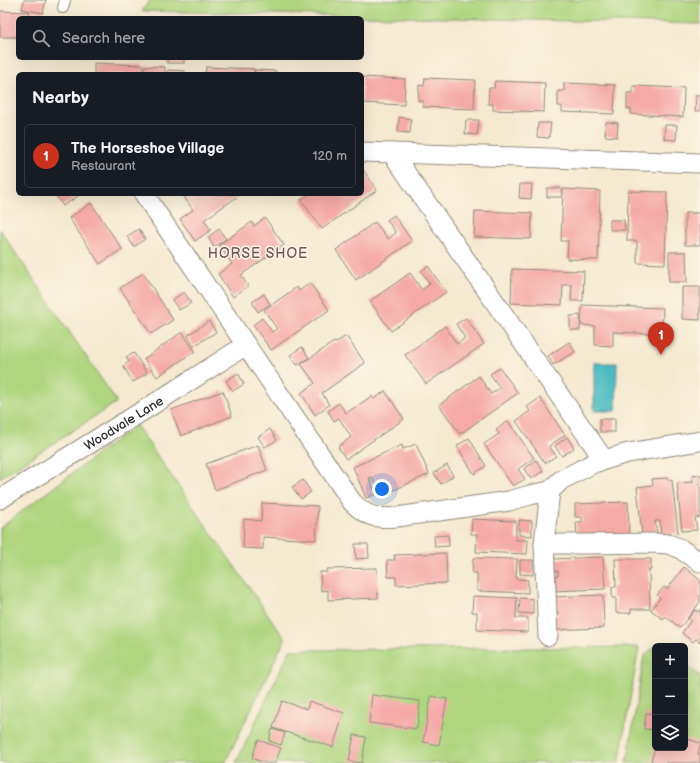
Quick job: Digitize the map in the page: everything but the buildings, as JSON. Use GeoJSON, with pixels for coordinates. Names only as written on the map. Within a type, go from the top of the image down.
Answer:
{"type":"FeatureCollection","features":[{"type":"Feature","properties":{"kind":"street"},"geometry":{"type":"LineString","coordinates":[[364,152],[700,163]]}},
{"type":"Feature","properties":{"kind":"street"},"geometry":{"type":"LineString","coordinates":[[392,153],[604,460]]}},
{"type":"Feature","properties":{"kind":"street"},"geometry":{"type":"LineString","coordinates":[[145,196],[352,502],[361,511],[371,516],[384,518],[397,517],[509,501],[550,491],[561,480],[594,463],[628,453],[700,441]]}},
{"type":"Feature","properties":{"kind":"street","name":"Woodvale Lane"},"geometry":{"type":"LineString","coordinates":[[0,499],[150,407],[246,345]]}},
{"type":"Feature","properties":{"kind":"street"},"geometry":{"type":"LineString","coordinates":[[548,636],[544,544],[550,491]]}},
{"type":"Feature","properties":{"kind":"street"},"geometry":{"type":"LineString","coordinates":[[544,544],[668,544],[679,548],[700,562]]}},
{"type":"Feature","properties":{"kind":"green space"},"geometry":{"type":"Polygon","coordinates":[[[150,0],[700,0],[700,24],[364,16],[142,11],[150,0]]]}},
{"type":"Feature","properties":{"kind":"green space"},"geometry":{"type":"Polygon","coordinates":[[[0,230],[117,402],[0,478],[0,230]]]}},
{"type":"Feature","properties":{"kind":"green space"},"geometry":{"type":"Polygon","coordinates":[[[136,425],[285,639],[225,763],[0,763],[0,528],[136,425]]]}},
{"type":"Feature","properties":{"kind":"green space"},"geometry":{"type":"Polygon","coordinates":[[[639,647],[619,763],[236,763],[290,650],[639,647]]]}},
{"type":"Feature","properties":{"kind":"green space"},"geometry":{"type":"Polygon","coordinates":[[[652,649],[652,751],[688,751],[688,667],[700,676],[700,763],[627,763],[644,656],[652,649]]]}},
{"type":"Feature","properties":{"kind":"water"},"geometry":{"type":"Polygon","coordinates":[[[594,363],[617,363],[616,411],[594,411],[594,363]]]}},
{"type":"Feature","properties":{"kind":"place","name":"The Horseshoe Village"},"geometry":{"type":"Point","coordinates":[661,355]}},
{"type":"Feature","properties":{"kind":"district","name":"HORSE SHOE"},"geometry":{"type":"Point","coordinates":[258,253]}}]}
